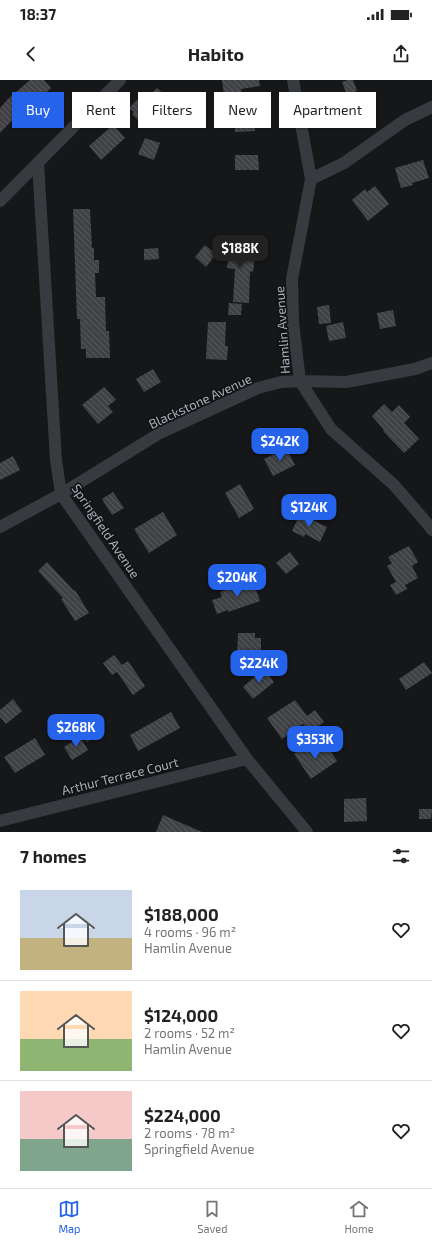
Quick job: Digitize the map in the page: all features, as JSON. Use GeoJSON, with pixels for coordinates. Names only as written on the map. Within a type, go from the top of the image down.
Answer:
{"type":"FeatureCollection","features":[{"type":"Feature","properties":{"kind":"street"},"geometry":{"type":"LineString","coordinates":[[0,201],[120,80]]}},
{"type":"Feature","properties":{"kind":"street","name":"Hamlin Avenue"},"geometry":{"type":"LineString","coordinates":[[293,80],[311,179],[292,280],[293,322],[300,381],[331,429],[394,485],[432,530]]}},
{"type":"Feature","properties":{"kind":"street"},"geometry":{"type":"LineString","coordinates":[[311,179],[344,163],[405,120],[432,107]]}},
{"type":"Feature","properties":{"kind":"street","name":"Springfield Avenue"},"geometry":{"type":"LineString","coordinates":[[38,163],[56,460],[61,494],[247,759],[307,832]]}},
{"type":"Feature","properties":{"kind":"street","name":"Blackstone Avenue"},"geometry":{"type":"LineString","coordinates":[[0,527],[61,494],[160,433],[258,388],[281,382],[346,382],[415,369],[432,363]]}},
{"type":"Feature","properties":{"kind":"street","name":"Arthur Terrace Court"},"geometry":{"type":"LineString","coordinates":[[0,821],[247,759]]}},
{"type":"Feature","properties":{"kind":"building"},"geometry":{"type":"Polygon","coordinates":[[[30,80],[44,80],[51,88],[47,92],[16,92],[30,80]]]}},
{"type":"Feature","properties":{"kind":"building"},"geometry":{"type":"Polygon","coordinates":[[[222,80],[259,80],[260,86],[241,89],[242,92],[224,92],[222,80]]]}},
{"type":"Feature","properties":{"kind":"building"},"geometry":{"type":"Polygon","coordinates":[[[353,80],[357,91],[346,92],[342,82],[353,80]]]}},
{"type":"Feature","properties":{"kind":"building"},"geometry":{"type":"Polygon","coordinates":[[[157,88],[162,92],[153,92],[157,88]]]}},
{"type":"Feature","properties":{"kind":"building"},"geometry":{"type":"Polygon","coordinates":[[[12,96],[12,120],[0,133],[0,108],[12,96]]]}},
{"type":"Feature","properties":{"kind":"building"},"geometry":{"type":"Polygon","coordinates":[[[138,99],[138,120],[132,114],[134,112],[130,107],[138,99]]]}},
{"type":"Feature","properties":{"kind":"building"},"geometry":{"type":"Polygon","coordinates":[[[110,128],[116,128],[125,138],[101,160],[89,146],[110,128]]]}},
{"type":"Feature","properties":{"kind":"building"},"geometry":{"type":"Polygon","coordinates":[[[235,128],[255,128],[255,131],[235,132],[235,128]]]}},
{"type":"Feature","properties":{"kind":"building"},"geometry":{"type":"Polygon","coordinates":[[[145,138],[160,143],[154,160],[138,154],[145,138]]]}},
{"type":"Feature","properties":{"kind":"building"},"geometry":{"type":"Polygon","coordinates":[[[235,155],[258,155],[259,170],[235,170],[235,155]]]}},
{"type":"Feature","properties":{"kind":"building"},"geometry":{"type":"Polygon","coordinates":[[[423,160],[429,178],[412,183],[413,185],[401,188],[395,168],[423,160]]]}},
{"type":"Feature","properties":{"kind":"building"},"geometry":{"type":"Polygon","coordinates":[[[375,186],[389,204],[368,221],[352,200],[365,189],[367,192],[375,186]]]}},
{"type":"Feature","properties":{"kind":"building"},"geometry":{"type":"Polygon","coordinates":[[[73,209],[90,209],[94,260],[99,260],[99,273],[95,273],[96,297],[105,297],[106,331],[109,331],[110,358],[86,358],[86,349],[81,349],[80,319],[77,319],[73,209]]]}},
{"type":"Feature","properties":{"kind":"building"},"geometry":{"type":"Polygon","coordinates":[[[222,244],[256,249],[253,272],[250,271],[249,303],[233,302],[235,269],[227,268],[228,259],[221,258],[222,244]]]}},
{"type":"Feature","properties":{"kind":"building"},"geometry":{"type":"Polygon","coordinates":[[[205,245],[216,254],[206,267],[195,257],[205,245]]]}},
{"type":"Feature","properties":{"kind":"building"},"geometry":{"type":"Polygon","coordinates":[[[158,248],[159,259],[144,260],[144,249],[158,248]]]}},
{"type":"Feature","properties":{"kind":"building"},"geometry":{"type":"Polygon","coordinates":[[[229,303],[242,304],[241,315],[228,315],[229,303]]]}},
{"type":"Feature","properties":{"kind":"building"},"geometry":{"type":"Polygon","coordinates":[[[329,305],[331,323],[319,324],[317,307],[329,305]]]}},
{"type":"Feature","properties":{"kind":"building"},"geometry":{"type":"Polygon","coordinates":[[[393,310],[396,326],[380,329],[377,313],[393,310]]]}},
{"type":"Feature","properties":{"kind":"building"},"geometry":{"type":"Polygon","coordinates":[[[208,322],[226,322],[225,346],[228,346],[227,360],[206,359],[208,322]]]}},
{"type":"Feature","properties":{"kind":"building"},"geometry":{"type":"Polygon","coordinates":[[[343,322],[346,338],[329,341],[326,326],[343,322]]]}},
{"type":"Feature","properties":{"kind":"building"},"geometry":{"type":"Polygon","coordinates":[[[153,369],[161,382],[144,392],[136,379],[153,369]]]}},
{"type":"Feature","properties":{"kind":"building"},"geometry":{"type":"Polygon","coordinates":[[[104,387],[116,400],[108,406],[113,412],[98,424],[82,405],[104,387]]]}},
{"type":"Feature","properties":{"kind":"building"},"geometry":{"type":"Polygon","coordinates":[[[384,404],[392,412],[399,405],[410,417],[404,423],[419,439],[404,453],[383,431],[384,430],[372,416],[384,404]]]}},
{"type":"Feature","properties":{"kind":"building"},"geometry":{"type":"Polygon","coordinates":[[[286,448],[295,465],[273,476],[264,459],[286,448]]]}},
{"type":"Feature","properties":{"kind":"building"},"geometry":{"type":"Polygon","coordinates":[[[13,456],[20,470],[0,480],[0,463],[13,456]]]}},
{"type":"Feature","properties":{"kind":"building"},"geometry":{"type":"Polygon","coordinates":[[[240,484],[254,509],[239,518],[225,493],[240,484]]]}},
{"type":"Feature","properties":{"kind":"building"},"geometry":{"type":"Polygon","coordinates":[[[113,492],[124,508],[112,515],[102,499],[113,492]]]}},
{"type":"Feature","properties":{"kind":"building"},"geometry":{"type":"Polygon","coordinates":[[[163,512],[177,535],[149,553],[134,529],[163,512]]]}},
{"type":"Feature","properties":{"kind":"building"},"geometry":{"type":"Polygon","coordinates":[[[300,514],[327,527],[320,542],[305,534],[304,537],[292,531],[300,514]]]}},
{"type":"Feature","properties":{"kind":"building"},"geometry":{"type":"Polygon","coordinates":[[[409,546],[418,562],[412,566],[418,578],[405,585],[407,589],[396,595],[390,585],[396,582],[387,566],[392,563],[388,557],[409,546]]]}},
{"type":"Feature","properties":{"kind":"building"},"geometry":{"type":"Polygon","coordinates":[[[290,552],[299,564],[286,574],[276,563],[290,552]]]}},
{"type":"Feature","properties":{"kind":"building"},"geometry":{"type":"Polygon","coordinates":[[[47,562],[74,591],[75,590],[89,613],[75,621],[61,599],[63,598],[38,571],[47,562]]]}},
{"type":"Feature","properties":{"kind":"building"},"geometry":{"type":"Polygon","coordinates":[[[253,581],[260,601],[228,612],[228,610],[217,614],[212,600],[222,597],[220,592],[253,581]]]}},
{"type":"Feature","properties":{"kind":"building"},"geometry":{"type":"Polygon","coordinates":[[[238,633],[255,633],[255,638],[261,638],[261,657],[237,658],[238,633]]]}},
{"type":"Feature","properties":{"kind":"building"},"geometry":{"type":"Polygon","coordinates":[[[114,655],[122,665],[128,661],[145,686],[133,695],[117,672],[112,675],[103,663],[114,655]]]}},
{"type":"Feature","properties":{"kind":"building"},"geometry":{"type":"Polygon","coordinates":[[[424,662],[432,673],[406,690],[399,679],[424,662]]]}},
{"type":"Feature","properties":{"kind":"building"},"geometry":{"type":"Polygon","coordinates":[[[264,669],[274,682],[253,699],[243,687],[264,669]]]}},
{"type":"Feature","properties":{"kind":"building"},"geometry":{"type":"Polygon","coordinates":[[[13,699],[22,711],[6,724],[0,717],[0,710],[13,699]]]}},
{"type":"Feature","properties":{"kind":"building"},"geometry":{"type":"Polygon","coordinates":[[[295,700],[307,716],[315,710],[324,722],[310,732],[303,724],[282,739],[267,718],[295,700]]]}},
{"type":"Feature","properties":{"kind":"building"},"geometry":{"type":"Polygon","coordinates":[[[171,712],[180,728],[138,751],[130,735],[171,712]]]}},
{"type":"Feature","properties":{"kind":"building"},"geometry":{"type":"Polygon","coordinates":[[[91,721],[99,734],[87,742],[79,729],[91,721]]]}},
{"type":"Feature","properties":{"kind":"building"},"geometry":{"type":"Polygon","coordinates":[[[80,737],[88,750],[72,760],[64,747],[80,737]]]}},
{"type":"Feature","properties":{"kind":"building"},"geometry":{"type":"Polygon","coordinates":[[[35,738],[45,755],[15,773],[4,757],[35,738]]]}},
{"type":"Feature","properties":{"kind":"building"},"geometry":{"type":"Polygon","coordinates":[[[308,744],[316,754],[327,746],[337,761],[311,779],[294,754],[308,744]]]}},
{"type":"Feature","properties":{"kind":"building"},"geometry":{"type":"Polygon","coordinates":[[[366,798],[367,821],[344,822],[344,799],[366,798]]]}},
{"type":"Feature","properties":{"kind":"building"},"geometry":{"type":"Polygon","coordinates":[[[419,809],[432,809],[431,819],[419,819],[419,809]]]}},
{"type":"Feature","properties":{"kind":"building"},"geometry":{"type":"Polygon","coordinates":[[[163,815],[202,832],[156,832],[163,815]]]}}]}
